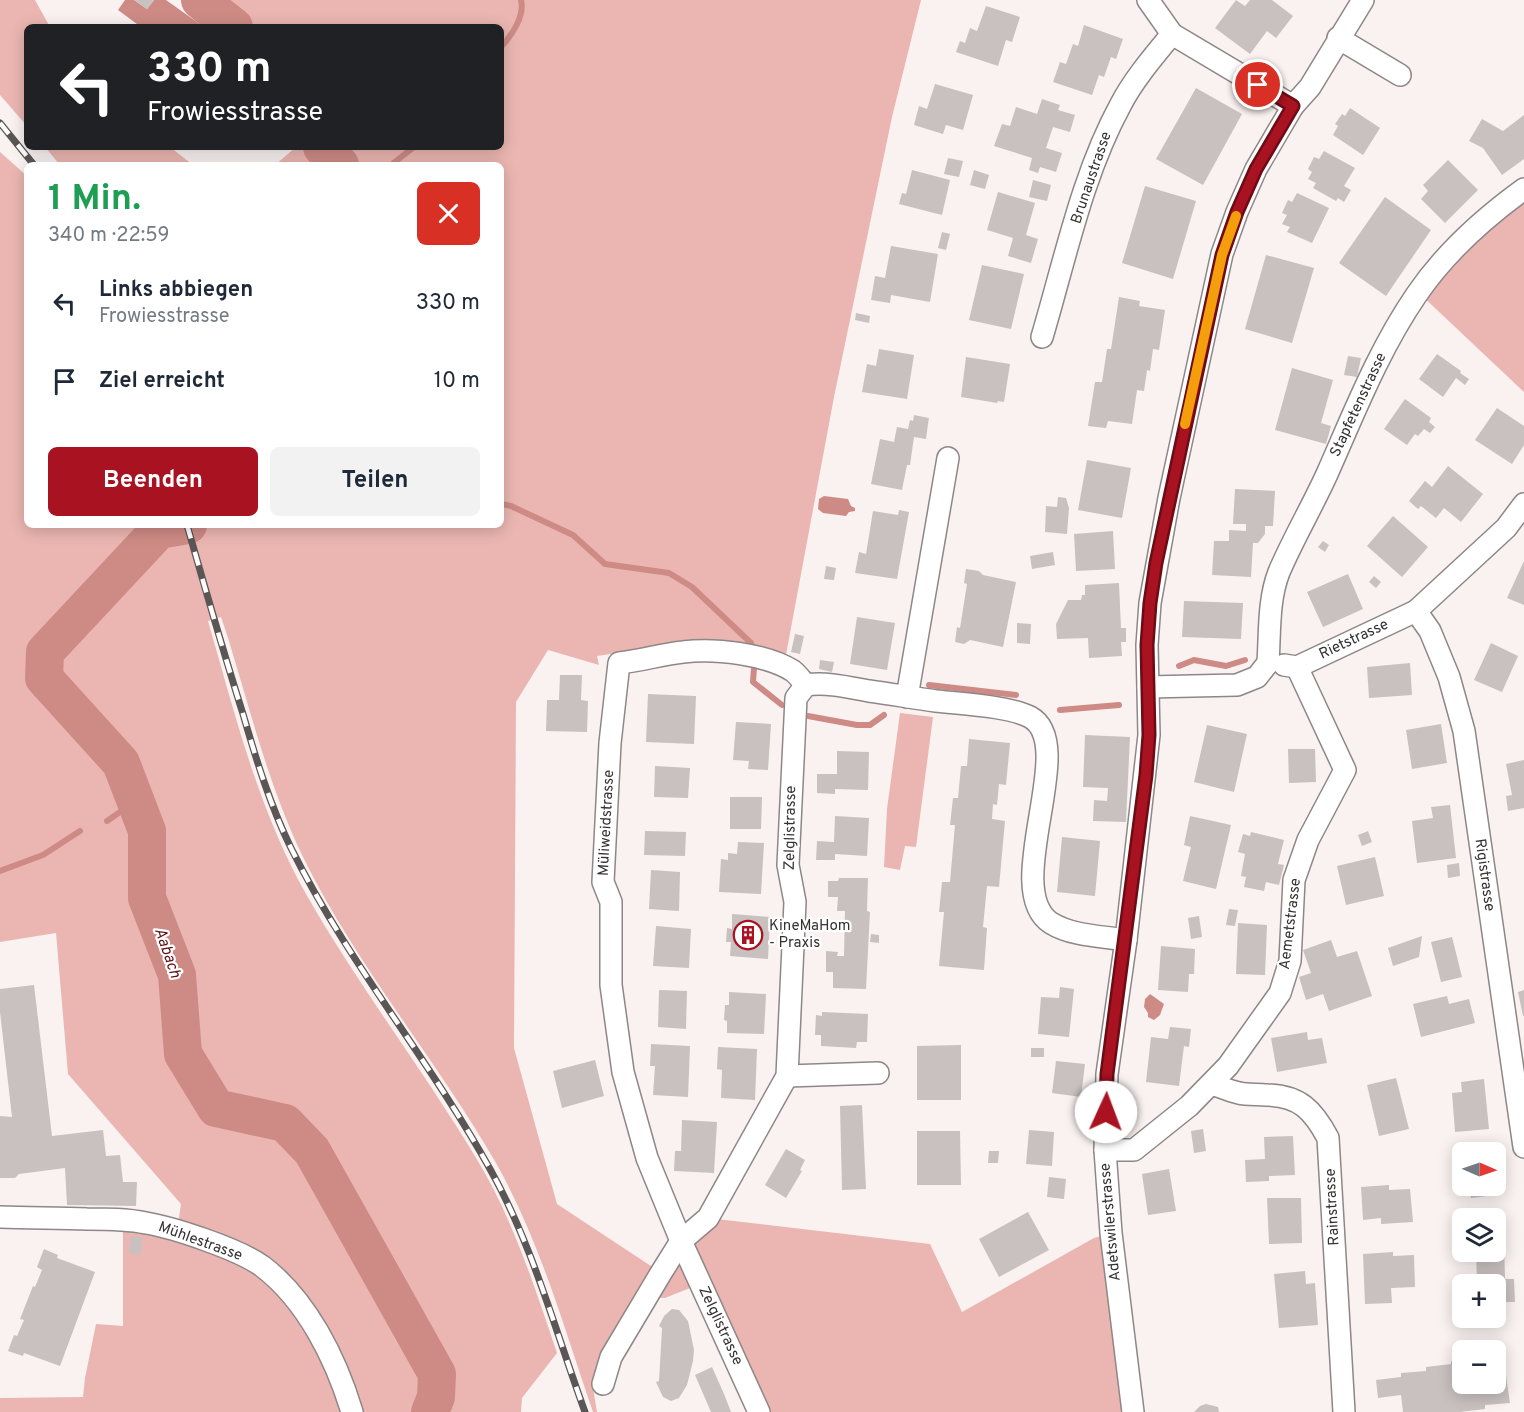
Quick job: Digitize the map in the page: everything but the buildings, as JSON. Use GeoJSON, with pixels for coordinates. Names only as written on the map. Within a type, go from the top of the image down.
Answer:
{"type":"FeatureCollection","features":[{"type":"Feature","properties":{"kind":"street"},"geometry":{"type":"LineString","coordinates":[[1148,0],[1172,34],[1293,106]]}},
{"type":"Feature","properties":{"kind":"street","name":"Adetswilerstrasse"},"geometry":{"type":"LineString","coordinates":[[1133,1412],[1112,1244],[1105,1150],[1107,1074],[1146,775],[1149,735],[1147,645],[1156,563],[1222,255],[1237,212],[1256,169],[1293,106],[1310,87],[1338,38],[1364,0]]}},
{"type":"Feature","properties":{"kind":"street","name":"Brunaustrasse"},"geometry":{"type":"LineString","coordinates":[[1042,337],[1085,191],[1106,135],[1122,101],[1153,56],[1172,34]]}},
{"type":"Feature","properties":{"kind":"street"},"geometry":{"type":"LineString","coordinates":[[1338,38],[1400,75]]}},
{"type":"Feature","properties":{"kind":"street","name":"Stapfetenstrasse"},"geometry":{"type":"LineString","coordinates":[[1268,663],[1271,605],[1278,573],[1312,507],[1374,368],[1418,292],[1456,247],[1498,208],[1524,189]]}},
{"type":"Feature","properties":{"kind":"street"},"geometry":{"type":"LineString","coordinates":[[907,697],[948,458]]}},
{"type":"Feature","properties":{"kind":"street","name":"Rietstrasse"},"geometry":{"type":"LineString","coordinates":[[1297,667],[1416,611],[1506,528],[1524,504]]}},
{"type":"Feature","properties":{"kind":"street","name":"Rigistrasse"},"geometry":{"type":"LineString","coordinates":[[1416,611],[1430,631],[1449,677],[1464,731],[1524,1147]]}},
{"type":"Feature","properties":{"kind":"street","name":"Müliweidstrasse"},"geometry":{"type":"LineString","coordinates":[[681,1240],[647,1158],[623,1072],[611,985],[611,903],[603,882],[610,744],[619,663],[642,661],[683,652],[732,652],[784,667],[794,672],[806,685]]}},
{"type":"Feature","properties":{"kind":"street"},"geometry":{"type":"LineString","coordinates":[[1148,687],[1237,685],[1257,677],[1268,663],[1297,667]]}},
{"type":"Feature","properties":{"kind":"street","name":"Aemetstrasse"},"geometry":{"type":"LineString","coordinates":[[1105,1150],[1134,1150],[1189,1106],[1228,1066],[1280,993],[1290,961],[1294,880],[1308,840],[1345,770],[1297,667]]}},
{"type":"Feature","properties":{"kind":"street"},"geometry":{"type":"LineString","coordinates":[[806,685],[823,683],[1012,711],[1032,718],[1045,734],[1047,758],[1032,881],[1036,907],[1049,922],[1066,931],[1126,940]]}},
{"type":"Feature","properties":{"kind":"street","name":"Zelglistrasse"},"geometry":{"type":"LineString","coordinates":[[603,1384],[611,1357],[681,1240],[708,1218],[787,1076],[795,902],[788,865],[796,698],[806,685]]}},
{"type":"Feature","properties":{"kind":"street"},"geometry":{"type":"LineString","coordinates":[[787,1076],[878,1073]]}},
{"type":"Feature","properties":{"kind":"street","name":"Rainstrasse"},"geometry":{"type":"LineString","coordinates":[[1212,1084],[1240,1094],[1277,1095],[1305,1105],[1318,1119],[1328,1138],[1344,1412]]}},
{"type":"Feature","properties":{"kind":"street","name":"Mühlestrasse"},"geometry":{"type":"LineString","coordinates":[[0,1217],[123,1220],[146,1223],[177,1231],[227,1249],[261,1266],[294,1296],[319,1334],[343,1385],[352,1412]]}},
{"type":"Feature","properties":{"kind":"street","name":"Zelglistrasse"},"geometry":{"type":"LineString","coordinates":[[681,1240],[759,1412]]}},
{"type":"Feature","properties":{"kind":"shaded area"},"geometry":{"type":"Polygon","coordinates":[[[0,0],[35,0],[48,24],[24,24],[24,123],[0,95],[0,0]]]}},
{"type":"Feature","properties":{"kind":"shaded area"},"geometry":{"type":"Polygon","coordinates":[[[125,0],[134,0],[147,9],[154,0],[166,0],[200,24],[137,24],[118,10],[125,0]]]}},
{"type":"Feature","properties":{"kind":"shaded area"},"geometry":{"type":"Polygon","coordinates":[[[182,0],[921,0],[892,117],[834,397],[785,660],[755,650],[705,640],[597,656],[599,665],[548,650],[516,702],[514,1048],[557,1204],[660,1272],[708,1218],[930,1244],[962,1312],[1094,1238],[1111,1233],[1133,1412],[766,1412],[705,1282],[665,1298],[639,1297],[605,1354],[593,1388],[597,1412],[593,1412],[550,1285],[512,1193],[473,1124],[347,936],[303,857],[271,777],[221,617],[208,621],[249,760],[274,829],[289,862],[335,942],[486,1175],[520,1249],[557,1353],[522,1398],[521,1412],[0,1412],[0,1398],[83,1397],[96,1324],[123,1326],[123,1220],[177,1231],[181,1204],[68,1074],[56,933],[0,942],[0,152],[24,173],[24,528],[504,528],[504,162],[278,162],[292,150],[504,150],[504,24],[204,24],[182,0]]]}},
{"type":"Feature","properties":{"kind":"shaded area"},"geometry":{"type":"Polygon","coordinates":[[[48,150],[174,150],[189,162],[58,162],[48,150]]]}},
{"type":"Feature","properties":{"kind":"shaded area"},"geometry":{"type":"Polygon","coordinates":[[[1524,189],[1524,392],[1418,292],[1524,189]]]}},
{"type":"Feature","properties":{"kind":"shaded area"},"geometry":{"type":"Polygon","coordinates":[[[824,496],[848,499],[855,511],[849,512],[846,516],[823,513],[818,509],[819,499],[824,496]]]}},
{"type":"Feature","properties":{"kind":"shaded area"},"geometry":{"type":"Polygon","coordinates":[[[900,713],[933,717],[916,847],[905,846],[900,870],[884,867],[887,809],[900,713]]]}},
{"type":"Feature","properties":{"kind":"shaded area"},"geometry":{"type":"Polygon","coordinates":[[[1150,994],[1164,1004],[1160,1015],[1154,1020],[1148,1017],[1144,1007],[1145,999],[1150,994]]]}},
{"type":"Feature","properties":{"kind":"waterway","name":"Aabach"},"geometry":{"type":"LineString","coordinates":[[200,0],[230,24]]}},
{"type":"Feature","properties":{"kind":"waterway"},"geometry":{"type":"LineString","coordinates":[[504,43],[519,19],[521,0]]}},
{"type":"Feature","properties":{"kind":"waterway","name":"Aabach"},"geometry":{"type":"LineString","coordinates":[[325,150],[337,162]]}},
{"type":"Feature","properties":{"kind":"waterway"},"geometry":{"type":"LineString","coordinates":[[395,162],[410,150]]}},
{"type":"Feature","properties":{"kind":"waterway"},"geometry":{"type":"LineString","coordinates":[[504,505],[573,535],[605,564],[669,573],[692,587],[751,643]]}},
{"type":"Feature","properties":{"kind":"waterway","name":"Aabach"},"geometry":{"type":"LineString","coordinates":[[171,528],[159,530],[45,652],[44,678],[121,763],[147,831],[147,898],[177,975],[183,1054],[216,1108],[285,1123],[312,1151],[437,1374],[436,1397],[430,1412]]}},
{"type":"Feature","properties":{"kind":"waterway"},"geometry":{"type":"LineString","coordinates":[[1179,666],[1194,660],[1226,666],[1245,660]]}},
{"type":"Feature","properties":{"kind":"waterway"},"geometry":{"type":"LineString","coordinates":[[754,668],[753,682],[782,705]]}},
{"type":"Feature","properties":{"kind":"waterway"},"geometry":{"type":"LineString","coordinates":[[929,685],[1016,695]]}},
{"type":"Feature","properties":{"kind":"waterway"},"geometry":{"type":"LineString","coordinates":[[1060,710],[1119,705]]}},
{"type":"Feature","properties":{"kind":"waterway"},"geometry":{"type":"LineString","coordinates":[[808,716],[857,725],[870,725],[884,715]]}},
{"type":"Feature","properties":{"kind":"waterway"},"geometry":{"type":"LineString","coordinates":[[107,821],[136,801]]}},
{"type":"Feature","properties":{"kind":"waterway"},"geometry":{"type":"LineString","coordinates":[[0,871],[43,855],[80,831]]}},
{"type":"Feature","properties":{"kind":"railway"},"geometry":{"type":"LineString","coordinates":[[0,123],[32,162]]}},
{"type":"Feature","properties":{"kind":"railway"},"geometry":{"type":"LineString","coordinates":[[188,528],[258,765],[283,832],[337,930],[441,1088],[490,1169],[531,1258],[585,1412]]}},
{"type":"Feature","properties":{"kind":"slow traffic"},"geometry":{"type":"LineString","coordinates":[[1185,424],[1222,255],[1236,216]]}},
{"type":"Feature","properties":{"kind":"place","name":"KineMaHom - Praxis"},"geometry":{"type":"Point","coordinates":[748,935]}},
{"type":"Feature","properties":{"kind":"route"},"geometry":{"type":"LineString","coordinates":[[1106,1112],[1107,1074],[1146,775],[1149,735],[1147,645],[1156,563],[1222,255],[1237,212],[1256,169],[1293,106],[1258,85]]}}]}
